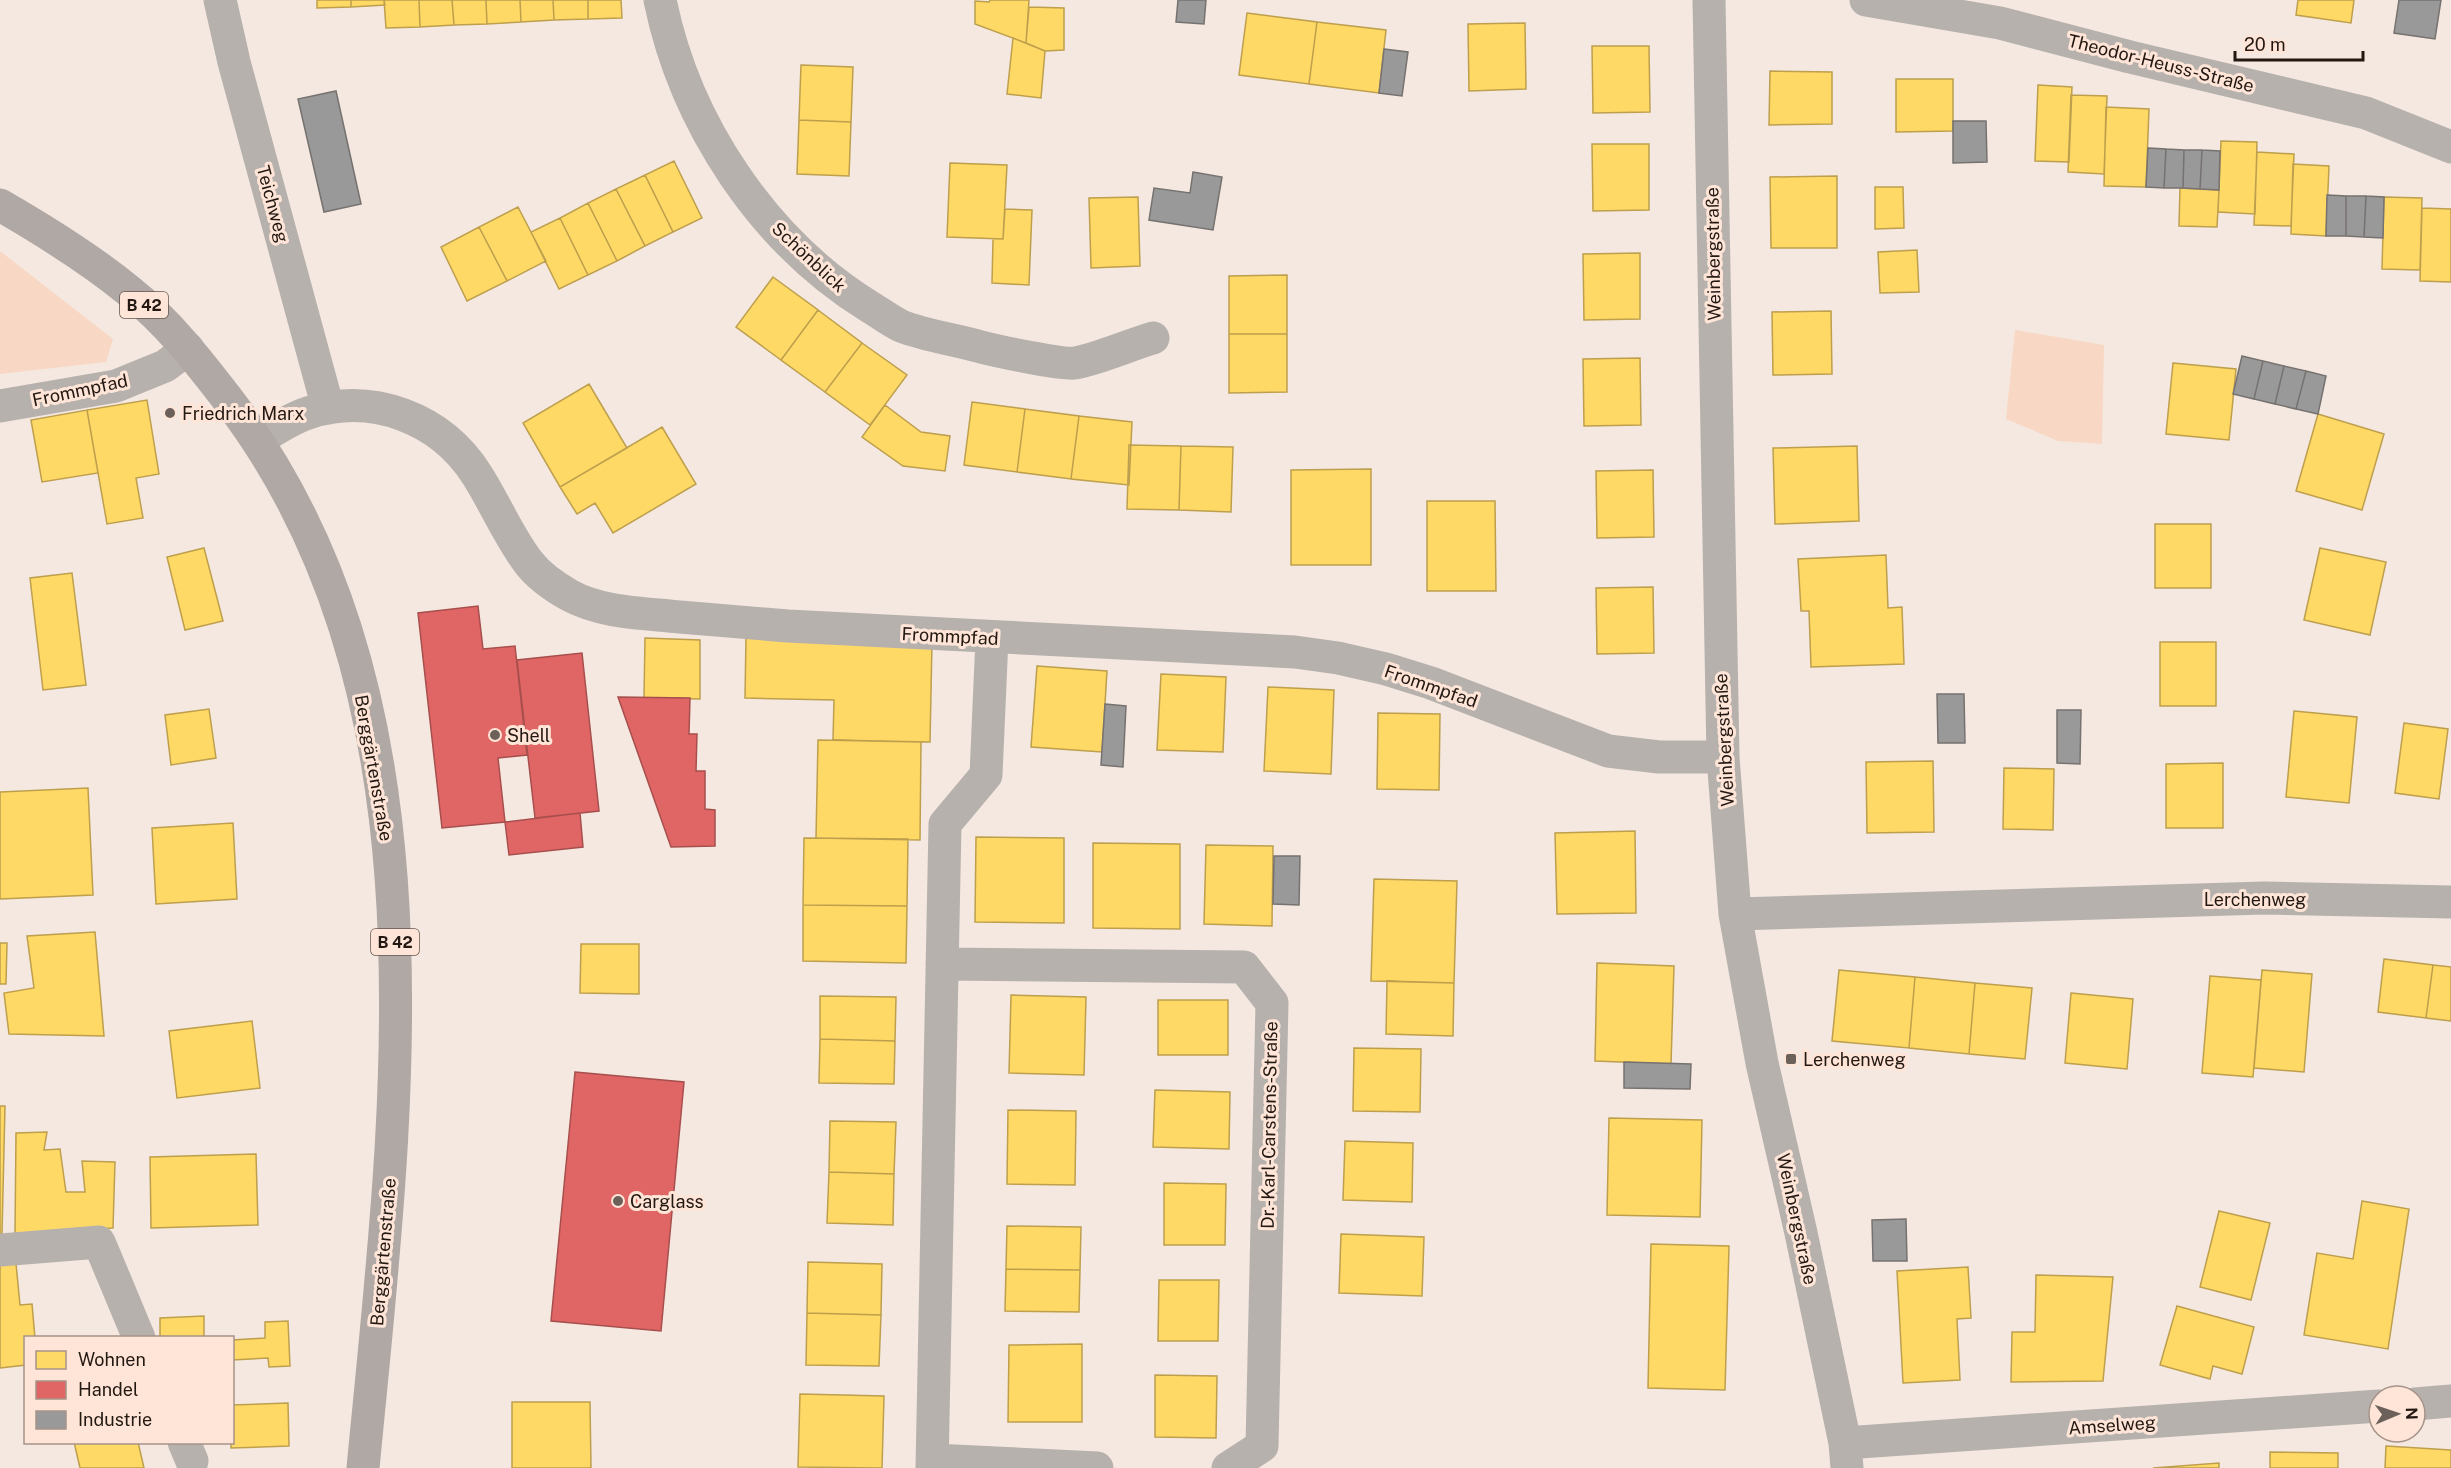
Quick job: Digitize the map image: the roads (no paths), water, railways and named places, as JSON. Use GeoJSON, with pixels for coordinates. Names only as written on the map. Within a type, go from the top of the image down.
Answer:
{"type":"FeatureCollection","features":[{"type":"Feature","properties":{"kind":"main road","name":"Berggärtenstraße"},"geometry":{"type":"LineString","coordinates":[[0,206],[47,232],[100,268],[132,293],[188,349],[258,440],[298,511],[344,622],[369,724],[380,781],[394,904],[396,1029],[388,1211],[363,1468]]}},
{"type":"Feature","properties":{"kind":"street","name":"Teichweg"},"geometry":{"type":"LineString","coordinates":[[220,0],[234,62],[328,408]]}},
{"type":"Feature","properties":{"kind":"street","name":"Schönblick"},"geometry":{"type":"LineString","coordinates":[[660,0],[667,37],[681,75],[715,144],[748,197],[783,235],[838,287],[902,326],[990,349],[1073,364],[1153,338]]}},
{"type":"Feature","properties":{"kind":"street","name":"Weinbergstraße"},"geometry":{"type":"LineString","coordinates":[[1709,0],[1723,757],[1735,914],[1762,1063],[1801,1233],[1846,1456]]}},
{"type":"Feature","properties":{"kind":"street","name":"Theodor-Heuss-Straße"},"geometry":{"type":"LineString","coordinates":[[1866,0],[2000,22],[2130,57],[2366,113],[2451,147]]}},
{"type":"Feature","properties":{"kind":"street","name":"Frommpfad"},"geometry":{"type":"LineString","coordinates":[[0,406],[116,386],[165,366],[188,349]]}},
{"type":"Feature","properties":{"kind":"street","name":"Frommpfad"},"geometry":{"type":"LineString","coordinates":[[258,440],[306,414],[328,408],[355,405],[380,408],[406,415],[435,429],[475,472],[529,564],[548,581],[572,596],[604,608],[751,623],[993,638],[1295,652],[1338,658],[1386,669],[1431,683],[1608,751],[1659,757],[1723,757]]}},
{"type":"Feature","properties":{"kind":"street"},"geometry":{"type":"LineString","coordinates":[[993,638],[986,775],[945,824],[933,1464],[1097,1468]]}},
{"type":"Feature","properties":{"kind":"street","name":"Lerchenweg"},"geometry":{"type":"LineString","coordinates":[[1735,914],[2264,898],[2451,903]]}},
{"type":"Feature","properties":{"kind":"street","name":"Dr.-Karl-Carstens-Straße"},"geometry":{"type":"LineString","coordinates":[[942,964],[1244,967],[1272,1003],[1262,1446],[1228,1468]]}},
{"type":"Feature","properties":{"kind":"street"},"geometry":{"type":"LineString","coordinates":[[0,1250],[99,1242],[138,1336]]}},
{"type":"Feature","properties":{"kind":"street"},"geometry":{"type":"LineString","coordinates":[[2427,1403],[2451,1401]]}},
{"type":"Feature","properties":{"kind":"street","name":"Amselweg"},"geometry":{"type":"LineString","coordinates":[[1846,1456],[2367,1407]]}},
{"type":"Feature","properties":{"kind":"place","name":"Friedrich Marx"},"geometry":{"type":"Point","coordinates":[170,413]}},
{"type":"Feature","properties":{"kind":"place","name":"Shell"},"geometry":{"type":"Point","coordinates":[495,735]}},
{"type":"Feature","properties":{"kind":"place","name":"Lerchenweg"},"geometry":{"type":"Point","coordinates":[1791,1059]}},
{"type":"Feature","properties":{"kind":"place","name":"Carglass"},"geometry":{"type":"Point","coordinates":[618,1201]}}]}
